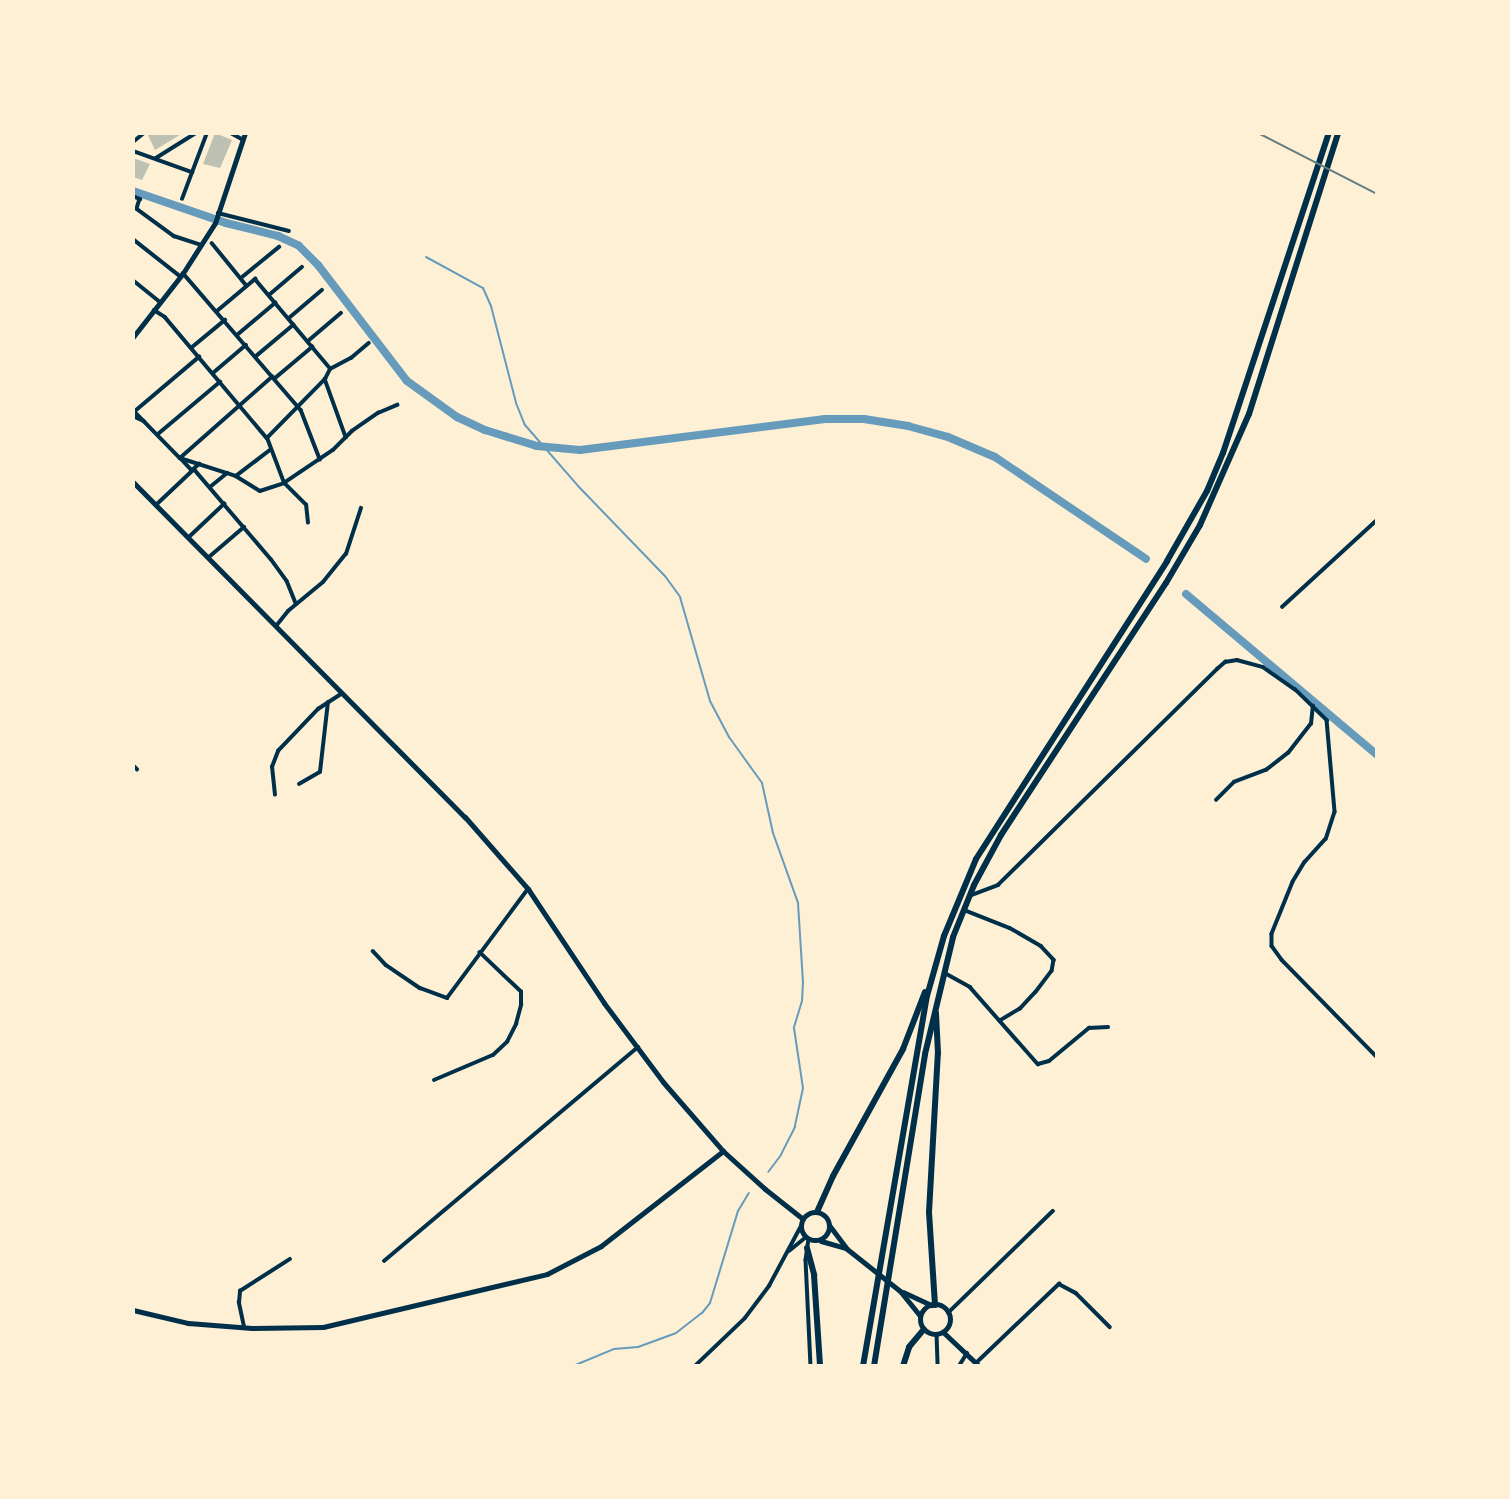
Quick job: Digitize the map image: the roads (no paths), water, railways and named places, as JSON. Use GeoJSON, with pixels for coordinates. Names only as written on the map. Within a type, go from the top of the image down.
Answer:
{"type":"FeatureCollection","features":[{"type":"Feature","properties":{"kind":"highway"},"geometry":{"type":"LineString","coordinates":[[817,1212],[833,1176],[903,1049],[976,859],[1167,561],[1207,491],[1223,453],[1329,133]]}},
{"type":"Feature","properties":{"kind":"highway"},"geometry":{"type":"LineString","coordinates":[[874,1366],[935,1003],[964,910],[1001,835],[1166,583],[1200,525],[1249,414],[1338,133]]}},
{"type":"Feature","properties":{"kind":"highway"},"geometry":{"type":"LineString","coordinates":[[863,1366],[933,971]]}},
{"type":"Feature","properties":{"kind":"highway"},"geometry":{"type":"LineString","coordinates":[[933,1305],[929,1212],[938,1053],[935,1003]]}},
{"type":"Feature","properties":{"kind":"highway"},"geometry":{"type":"LineString","coordinates":[[807,1248],[814,1275],[820,1366]]}},
{"type":"Feature","properties":{"kind":"highway"},"geometry":{"type":"LineString","coordinates":[[903,1366],[909,1348],[924,1329]]}},
{"type":"Feature","properties":{"kind":"main road"},"geometry":{"type":"LineString","coordinates":[[133,337],[202,245],[218,213],[243,136]]}},
{"type":"Feature","properties":{"kind":"main road"},"geometry":{"type":"LineString","coordinates":[[133,482],[190,536],[341,694],[459,810],[528,890],[638,1047],[723,1151],[803,1219]]}},
{"type":"Feature","properties":{"kind":"main road"},"geometry":{"type":"LineString","coordinates":[[133,1310],[188,1323],[244,1327],[323,1326],[547,1274],[601,1246],[723,1151]]}},
{"type":"Feature","properties":{"kind":"main road"},"geometry":{"type":"LineString","coordinates":[[848,1249],[808,1238],[801,1226],[803,1219],[817,1212],[827,1218],[829,1225],[848,1249],[900,1290],[948,1313],[949,1321],[940,1333]]}},
{"type":"Feature","properties":{"kind":"main road"},"geometry":{"type":"LineString","coordinates":[[817,1240],[825,1237],[829,1225]]}},
{"type":"Feature","properties":{"kind":"main road"},"geometry":{"type":"LineString","coordinates":[[900,1290],[920,1316],[924,1329],[940,1333],[977,1364]]}},
{"type":"Feature","properties":{"kind":"main road"},"geometry":{"type":"LineString","coordinates":[[920,1316],[933,1305]]}},
{"type":"Feature","properties":{"kind":"street"},"geometry":{"type":"LineString","coordinates":[[133,142],[144,133]]}},
{"type":"Feature","properties":{"kind":"street"},"geometry":{"type":"LineString","coordinates":[[156,159],[196,133]]}},
{"type":"Feature","properties":{"kind":"street"},"geometry":{"type":"LineString","coordinates":[[182,199],[207,133]]}},
{"type":"Feature","properties":{"kind":"street"},"geometry":{"type":"LineString","coordinates":[[230,133],[243,136]]}},
{"type":"Feature","properties":{"kind":"street"},"geometry":{"type":"LineString","coordinates":[[133,151],[192,172]]}},
{"type":"Feature","properties":{"kind":"street"},"geometry":{"type":"LineString","coordinates":[[133,196],[140,199],[136,209],[174,236],[202,245]]}},
{"type":"Feature","properties":{"kind":"street"},"geometry":{"type":"LineString","coordinates":[[218,213],[289,231]]}},
{"type":"Feature","properties":{"kind":"street"},"geometry":{"type":"LineString","coordinates":[[133,239],[182,275],[225,320],[301,411],[320,459]]}},
{"type":"Feature","properties":{"kind":"street"},"geometry":{"type":"LineString","coordinates":[[212,243],[247,286]]}},
{"type":"Feature","properties":{"kind":"street"},"geometry":{"type":"LineString","coordinates":[[241,278],[279,247]]}},
{"type":"Feature","properties":{"kind":"street"},"geometry":{"type":"LineString","coordinates":[[269,296],[302,267]]}},
{"type":"Feature","properties":{"kind":"street"},"geometry":{"type":"LineString","coordinates":[[249,272],[330,369]]}},
{"type":"Feature","properties":{"kind":"street"},"geometry":{"type":"LineString","coordinates":[[217,312],[255,279]]}},
{"type":"Feature","properties":{"kind":"street"},"geometry":{"type":"LineString","coordinates":[[133,280],[160,302]]}},
{"type":"Feature","properties":{"kind":"street"},"geometry":{"type":"LineString","coordinates":[[288,319],[322,290]]}},
{"type":"Feature","properties":{"kind":"street"},"geometry":{"type":"LineString","coordinates":[[237,335],[275,303]]}},
{"type":"Feature","properties":{"kind":"street"},"geometry":{"type":"LineString","coordinates":[[154,310],[165,317],[267,438],[284,482],[304,501],[309,523]]}},
{"type":"Feature","properties":{"kind":"street"},"geometry":{"type":"LineString","coordinates":[[308,342],[341,313]]}},
{"type":"Feature","properties":{"kind":"street"},"geometry":{"type":"LineString","coordinates":[[191,348],[225,320]]}},
{"type":"Feature","properties":{"kind":"street"},"geometry":{"type":"LineString","coordinates":[[255,357],[293,325]]}},
{"type":"Feature","properties":{"kind":"street"},"geometry":{"type":"LineString","coordinates":[[267,438],[296,405],[325,379],[330,369],[351,358],[369,343]]}},
{"type":"Feature","properties":{"kind":"street"},"geometry":{"type":"LineString","coordinates":[[213,373],[246,345]]}},
{"type":"Feature","properties":{"kind":"street"},"geometry":{"type":"LineString","coordinates":[[180,458],[312,347]]}},
{"type":"Feature","properties":{"kind":"street"},"geometry":{"type":"LineString","coordinates":[[199,357],[134,410],[210,487],[244,527],[286,581],[296,603]]}},
{"type":"Feature","properties":{"kind":"street"},"geometry":{"type":"LineString","coordinates":[[325,379],[346,437]]}},
{"type":"Feature","properties":{"kind":"street"},"geometry":{"type":"LineString","coordinates":[[158,434],[220,382]]}},
{"type":"Feature","properties":{"kind":"street"},"geometry":{"type":"LineString","coordinates":[[180,458],[236,476],[260,491],[284,482],[320,459],[378,412],[397,405]]}},
{"type":"Feature","properties":{"kind":"street"},"geometry":{"type":"LineString","coordinates":[[133,416],[145,421]]}},
{"type":"Feature","properties":{"kind":"street"},"geometry":{"type":"LineString","coordinates":[[236,476],[270,450]]}},
{"type":"Feature","properties":{"kind":"street"},"geometry":{"type":"LineString","coordinates":[[157,504],[200,464]]}},
{"type":"Feature","properties":{"kind":"street"},"geometry":{"type":"LineString","coordinates":[[210,487],[227,473]]}},
{"type":"Feature","properties":{"kind":"street"},"geometry":{"type":"LineString","coordinates":[[190,536],[224,504]]}},
{"type":"Feature","properties":{"kind":"street"},"geometry":{"type":"LineString","coordinates":[[276,626],[296,603],[323,582],[346,554],[361,508]]}},
{"type":"Feature","properties":{"kind":"street"},"geometry":{"type":"LineString","coordinates":[[1282,607],[1377,520]]}},
{"type":"Feature","properties":{"kind":"street"},"geometry":{"type":"LineString","coordinates":[[209,558],[244,527]]}},
{"type":"Feature","properties":{"kind":"street"},"geometry":{"type":"LineString","coordinates":[[970,895],[998,885],[1225,662],[1237,660],[1263,667],[1326,716],[1329,726],[1334,821],[1326,839],[1305,862],[1293,882],[1272,934],[1272,946],[1282,960],[1377,1058]]}},
{"type":"Feature","properties":{"kind":"street"},"geometry":{"type":"LineString","coordinates":[[275,795],[272,767],[278,751],[328,702],[341,694]]}},
{"type":"Feature","properties":{"kind":"street"},"geometry":{"type":"LineString","coordinates":[[299,784],[320,772],[328,702]]}},
{"type":"Feature","properties":{"kind":"street"},"geometry":{"type":"LineString","coordinates":[[1216,800],[1234,782],[1266,770],[1289,752],[1311,724],[1312,704]]}},
{"type":"Feature","properties":{"kind":"street"},"geometry":{"type":"LineString","coordinates":[[133,765],[137,769]]}},
{"type":"Feature","properties":{"kind":"street"},"geometry":{"type":"LineString","coordinates":[[373,951],[400,975],[445,999],[452,995],[528,890]]}},
{"type":"Feature","properties":{"kind":"street"},"geometry":{"type":"LineString","coordinates":[[964,910],[1010,928],[1048,951],[1054,960],[1050,975],[1020,1010],[1000,1021]]}},
{"type":"Feature","properties":{"kind":"street"},"geometry":{"type":"LineString","coordinates":[[434,1080],[493,1055],[507,1042],[516,1024],[521,992],[481,953]]}},
{"type":"Feature","properties":{"kind":"street"},"geometry":{"type":"LineString","coordinates":[[943,972],[970,987],[1035,1061],[1042,1064],[1089,1028],[1108,1027]]}},
{"type":"Feature","properties":{"kind":"street"},"geometry":{"type":"LineString","coordinates":[[384,1261],[638,1047]]}},
{"type":"Feature","properties":{"kind":"street"},"geometry":{"type":"LineString","coordinates":[[948,1313],[1053,1211]]}},
{"type":"Feature","properties":{"kind":"street"},"geometry":{"type":"LineString","coordinates":[[695,1366],[745,1318],[769,1286],[801,1226]]}},
{"type":"Feature","properties":{"kind":"street"},"geometry":{"type":"LineString","coordinates":[[788,1253],[808,1238]]}},
{"type":"Feature","properties":{"kind":"street"},"geometry":{"type":"LineString","coordinates":[[808,1238],[811,1366]]}},
{"type":"Feature","properties":{"kind":"street"},"geometry":{"type":"LineString","coordinates":[[244,1327],[239,1303],[240,1291],[290,1259]]}},
{"type":"Feature","properties":{"kind":"street"},"geometry":{"type":"LineString","coordinates":[[977,1364],[1059,1284],[1076,1293],[1110,1327]]}},
{"type":"Feature","properties":{"kind":"street"},"geometry":{"type":"LineString","coordinates":[[938,1366],[940,1333]]}},
{"type":"Feature","properties":{"kind":"street"},"geometry":{"type":"LineString","coordinates":[[959,1366],[967,1353]]}},
{"type":"Feature","properties":{"kind":"waterway"},"geometry":{"type":"LineString","coordinates":[[133,191],[226,223],[278,236],[299,246],[318,265],[407,381],[457,417],[485,430],[537,446],[580,450],[825,419],[864,419],[908,426],[948,437],[995,457],[1146,559]]}},
{"type":"Feature","properties":{"kind":"waterway"},"geometry":{"type":"LineString","coordinates":[[426,257],[483,288],[491,306],[516,403],[525,425],[579,487],[665,576],[680,597],[710,701],[729,737],[762,783],[773,833],[798,903],[803,982],[802,1001],[794,1028],[803,1088],[795,1127],[781,1155],[768,1172]]}},
{"type":"Feature","properties":{"kind":"waterway"},"geometry":{"type":"LineString","coordinates":[[1186,594],[1377,755]]}},
{"type":"Feature","properties":{"kind":"waterway"},"geometry":{"type":"LineString","coordinates":[[573,1366],[614,1349],[638,1347],[676,1333],[702,1313],[710,1303],[738,1211],[749,1193]]}},
{"type":"Feature","properties":{"kind":"railway"},"geometry":{"type":"LineString","coordinates":[[1258,133],[1377,194]]}}]}
